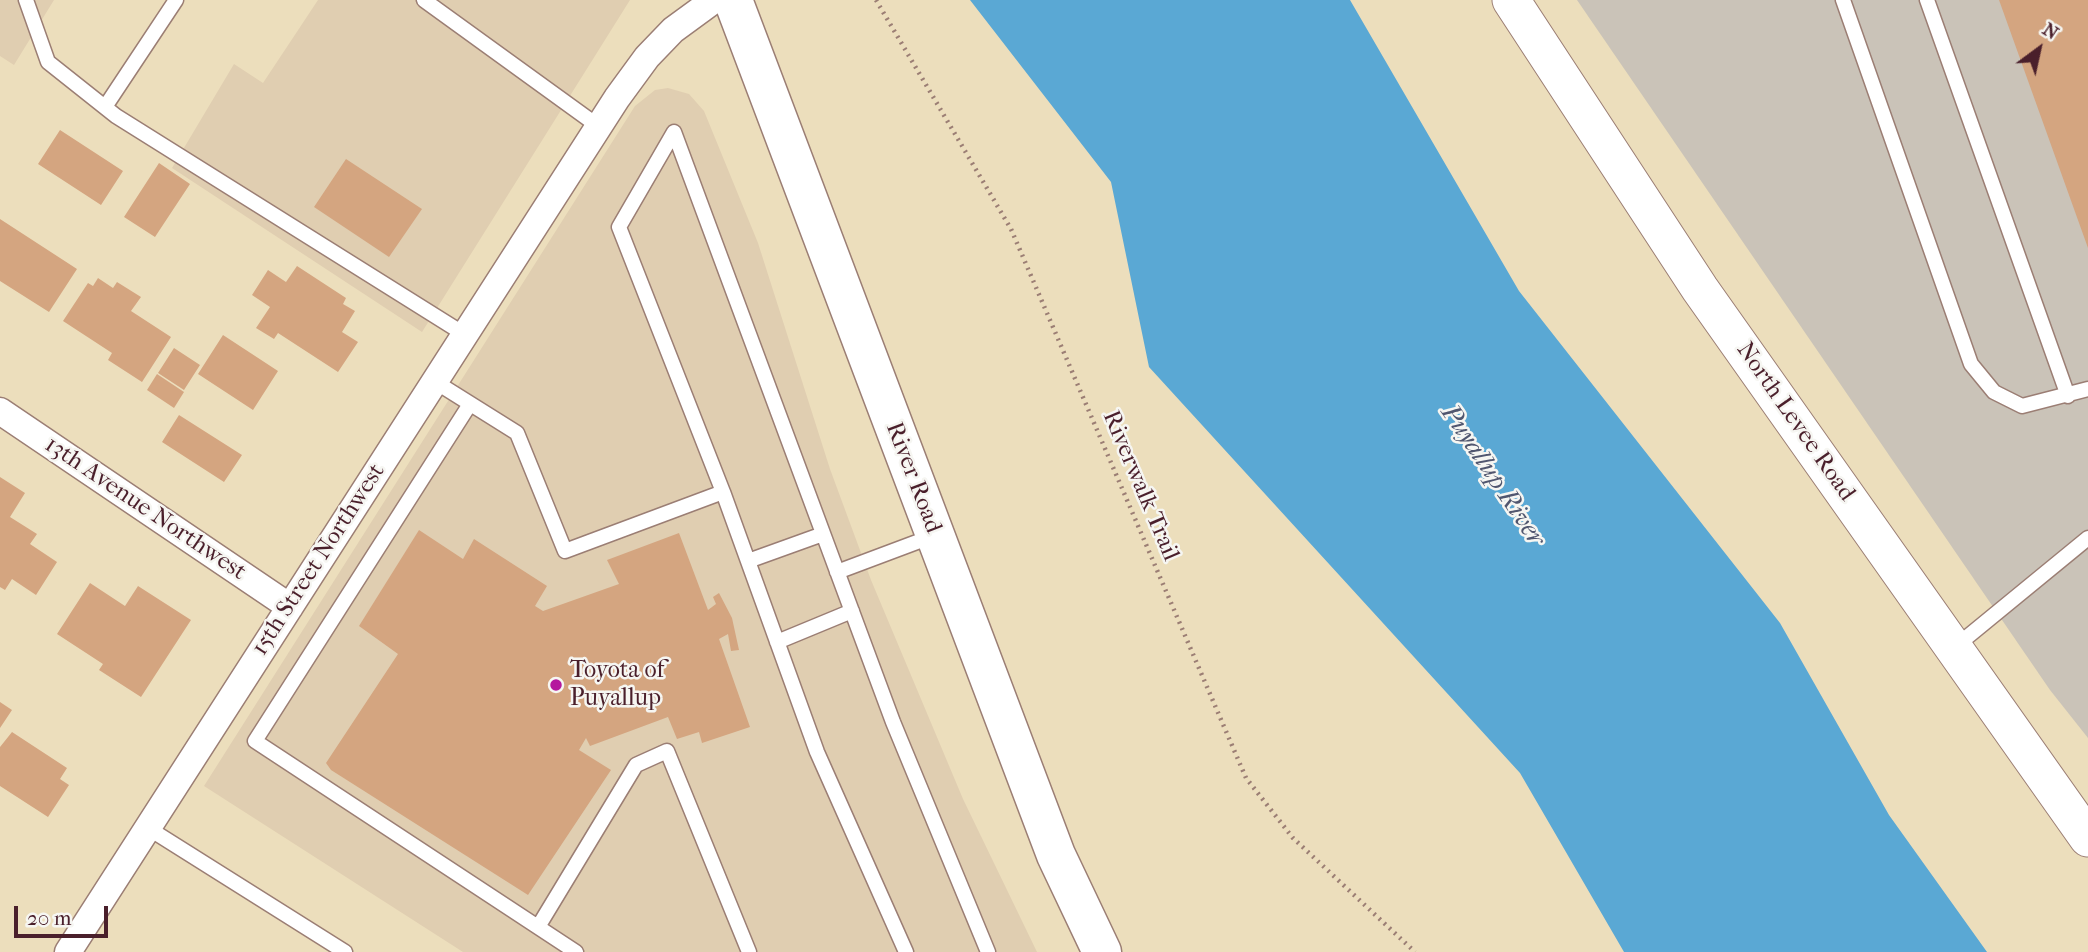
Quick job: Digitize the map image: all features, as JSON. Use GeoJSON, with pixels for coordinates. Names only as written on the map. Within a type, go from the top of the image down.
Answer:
{"type":"FeatureCollection","features":[{"type":"Feature","properties":{"kind":"main road","name":"River Road"},"geometry":{"type":"LineString","coordinates":[[733,0],[1056,855],[1102,952]]}},
{"type":"Feature","properties":{"kind":"street","name":"15th Street Northwest"},"geometry":{"type":"LineString","coordinates":[[68,952],[598,126],[647,57],[673,30],[714,0]]}},
{"type":"Feature","properties":{"kind":"street","name":"North Levee Road"},"geometry":{"type":"LineString","coordinates":[[1511,0],[1700,289],[2088,838]]}},
{"type":"Feature","properties":{"kind":"street","name":"13th Avenue Northwest"},"geometry":{"type":"LineString","coordinates":[[0,411],[290,607]]}},
{"type":"Feature","properties":{"kind":"lane"},"geometry":{"type":"LineString","coordinates":[[26,0],[48,62],[105,107],[464,334]]}},
{"type":"Feature","properties":{"kind":"lane"},"geometry":{"type":"LineString","coordinates":[[105,107],[176,0]]}},
{"type":"Feature","properties":{"kind":"lane"},"geometry":{"type":"LineString","coordinates":[[424,0],[598,126]]}},
{"type":"Feature","properties":{"kind":"lane"},"geometry":{"type":"LineString","coordinates":[[1843,0],[1970,364],[1994,392],[2022,406],[2088,389]]}},
{"type":"Feature","properties":{"kind":"lane"},"geometry":{"type":"LineString","coordinates":[[1927,0],[2068,396]]}},
{"type":"Feature","properties":{"kind":"lane"},"geometry":{"type":"LineString","coordinates":[[906,952],[817,752],[723,492],[619,227],[674,132],[893,722],[988,952]]}},
{"type":"Feature","properties":{"kind":"lane"},"geometry":{"type":"LineString","coordinates":[[434,381],[517,433],[565,551],[723,492]]}},
{"type":"Feature","properties":{"kind":"lane"},"geometry":{"type":"LineString","coordinates":[[470,404],[255,741],[576,952]]}},
{"type":"Feature","properties":{"kind":"lane"},"geometry":{"type":"LineString","coordinates":[[748,561],[823,534]]}},
{"type":"Feature","properties":{"kind":"lane"},"geometry":{"type":"LineString","coordinates":[[837,572],[934,536]]}},
{"type":"Feature","properties":{"kind":"lane"},"geometry":{"type":"LineString","coordinates":[[1954,647],[2088,538]]}},
{"type":"Feature","properties":{"kind":"lane"},"geometry":{"type":"LineString","coordinates":[[777,642],[852,611]]}},
{"type":"Feature","properties":{"kind":"lane"},"geometry":{"type":"LineString","coordinates":[[538,927],[636,765],[667,751],[749,952]]}},
{"type":"Feature","properties":{"kind":"lane"},"geometry":{"type":"LineString","coordinates":[[148,828],[345,952]]}},
{"type":"Feature","properties":{"kind":"path","name":"Riverwalk Trail"},"geometry":{"type":"LineString","coordinates":[[876,0],[1011,229],[1246,778],[1293,838],[1415,952]]}},
{"type":"Feature","properties":{"kind":"shaded area"},"geometry":{"type":"Polygon","coordinates":[[[0,0],[54,0],[14,65],[0,56],[0,0]]]}},
{"type":"Feature","properties":{"kind":"shaded area"},"geometry":{"type":"Polygon","coordinates":[[[318,0],[630,0],[422,332],[172,168],[234,64],[263,83],[318,0]]]}},
{"type":"Feature","properties":{"kind":"shaded area"},"geometry":{"type":"Polygon","coordinates":[[[1577,0],[2088,0],[2088,738],[2050,690],[1577,0]]]}},
{"type":"Feature","properties":{"kind":"shaded area"},"geometry":{"type":"Polygon","coordinates":[[[668,88],[689,94],[704,111],[758,243],[830,469],[871,580],[963,799],[1037,952],[463,952],[204,786],[635,106],[655,90],[668,88]]]}},
{"type":"Feature","properties":{"kind":"water","name":"Puyallup River"},"geometry":{"type":"Polygon","coordinates":[[[970,0],[1350,0],[1519,291],[1780,623],[1889,815],[1987,952],[1624,952],[1520,773],[1149,367],[1111,182],[970,0]]]}},
{"type":"Feature","properties":{"kind":"building"},"geometry":{"type":"Polygon","coordinates":[[[1999,0],[2088,0],[2088,248],[1999,0]]]}},
{"type":"Feature","properties":{"kind":"building"},"geometry":{"type":"Polygon","coordinates":[[[60,130],[123,171],[101,205],[38,164],[60,130]]]}},
{"type":"Feature","properties":{"kind":"building"},"geometry":{"type":"Polygon","coordinates":[[[346,159],[422,209],[389,257],[314,207],[346,159]]]}},
{"type":"Feature","properties":{"kind":"building"},"geometry":{"type":"Polygon","coordinates":[[[159,163],[190,184],[155,237],[124,217],[159,163]]]}},
{"type":"Feature","properties":{"kind":"building"},"geometry":{"type":"Polygon","coordinates":[[[0,219],[77,269],[49,312],[0,281],[0,219]]]}},
{"type":"Feature","properties":{"kind":"building"},"geometry":{"type":"Polygon","coordinates":[[[297,266],[346,298],[343,304],[355,311],[342,332],[358,342],[338,372],[278,333],[274,339],[256,328],[270,307],[252,295],[268,270],[286,282],[297,266]]]}},
{"type":"Feature","properties":{"kind":"building"},"geometry":{"type":"Polygon","coordinates":[[[98,278],[113,288],[117,282],[141,297],[131,311],[171,337],[142,382],[108,360],[112,353],[63,321],[88,283],[93,286],[98,278]]]}},
{"type":"Feature","properties":{"kind":"building"},"geometry":{"type":"Polygon","coordinates":[[[223,335],[278,371],[253,410],[198,374],[223,335]]]}},
{"type":"Feature","properties":{"kind":"building"},"geometry":{"type":"Polygon","coordinates":[[[174,348],[200,365],[184,390],[158,373],[174,348]]]}},
{"type":"Feature","properties":{"kind":"building"},"geometry":{"type":"Polygon","coordinates":[[[157,374],[184,392],[174,408],[147,390],[157,374]]]}},
{"type":"Feature","properties":{"kind":"building"},"geometry":{"type":"Polygon","coordinates":[[[179,415],[242,455],[224,482],[162,442],[179,415]]]}},
{"type":"Feature","properties":{"kind":"building"},"geometry":{"type":"Polygon","coordinates":[[[0,477],[25,493],[10,517],[37,534],[30,544],[57,562],[36,595],[12,579],[5,590],[0,587],[0,477]]]}},
{"type":"Feature","properties":{"kind":"building","name":"Toyota of Puyallup"},"geometry":{"type":"Polygon","coordinates":[[[419,530],[463,559],[474,539],[547,586],[535,606],[543,611],[619,584],[607,560],[679,533],[708,610],[716,604],[713,597],[719,593],[732,618],[739,650],[731,651],[728,634],[719,639],[750,727],[702,743],[699,732],[677,739],[668,717],[590,746],[586,738],[579,750],[611,770],[528,895],[331,770],[326,763],[398,654],[359,626],[419,530]]]}},
{"type":"Feature","properties":{"kind":"building"},"geometry":{"type":"Polygon","coordinates":[[[90,583],[125,606],[138,586],[191,620],[141,697],[99,670],[103,664],[57,634],[90,583]]]}},
{"type":"Feature","properties":{"kind":"building"},"geometry":{"type":"Polygon","coordinates":[[[0,702],[12,710],[0,728],[0,702]]]}},
{"type":"Feature","properties":{"kind":"building"},"geometry":{"type":"Polygon","coordinates":[[[12,732],[67,768],[60,779],[69,785],[48,817],[0,786],[0,747],[12,732]]]}},
{"type":"Feature","properties":{"kind":"place","name":"Toyota of Puyallup"},"geometry":{"type":"Point","coordinates":[556,685]}}]}
